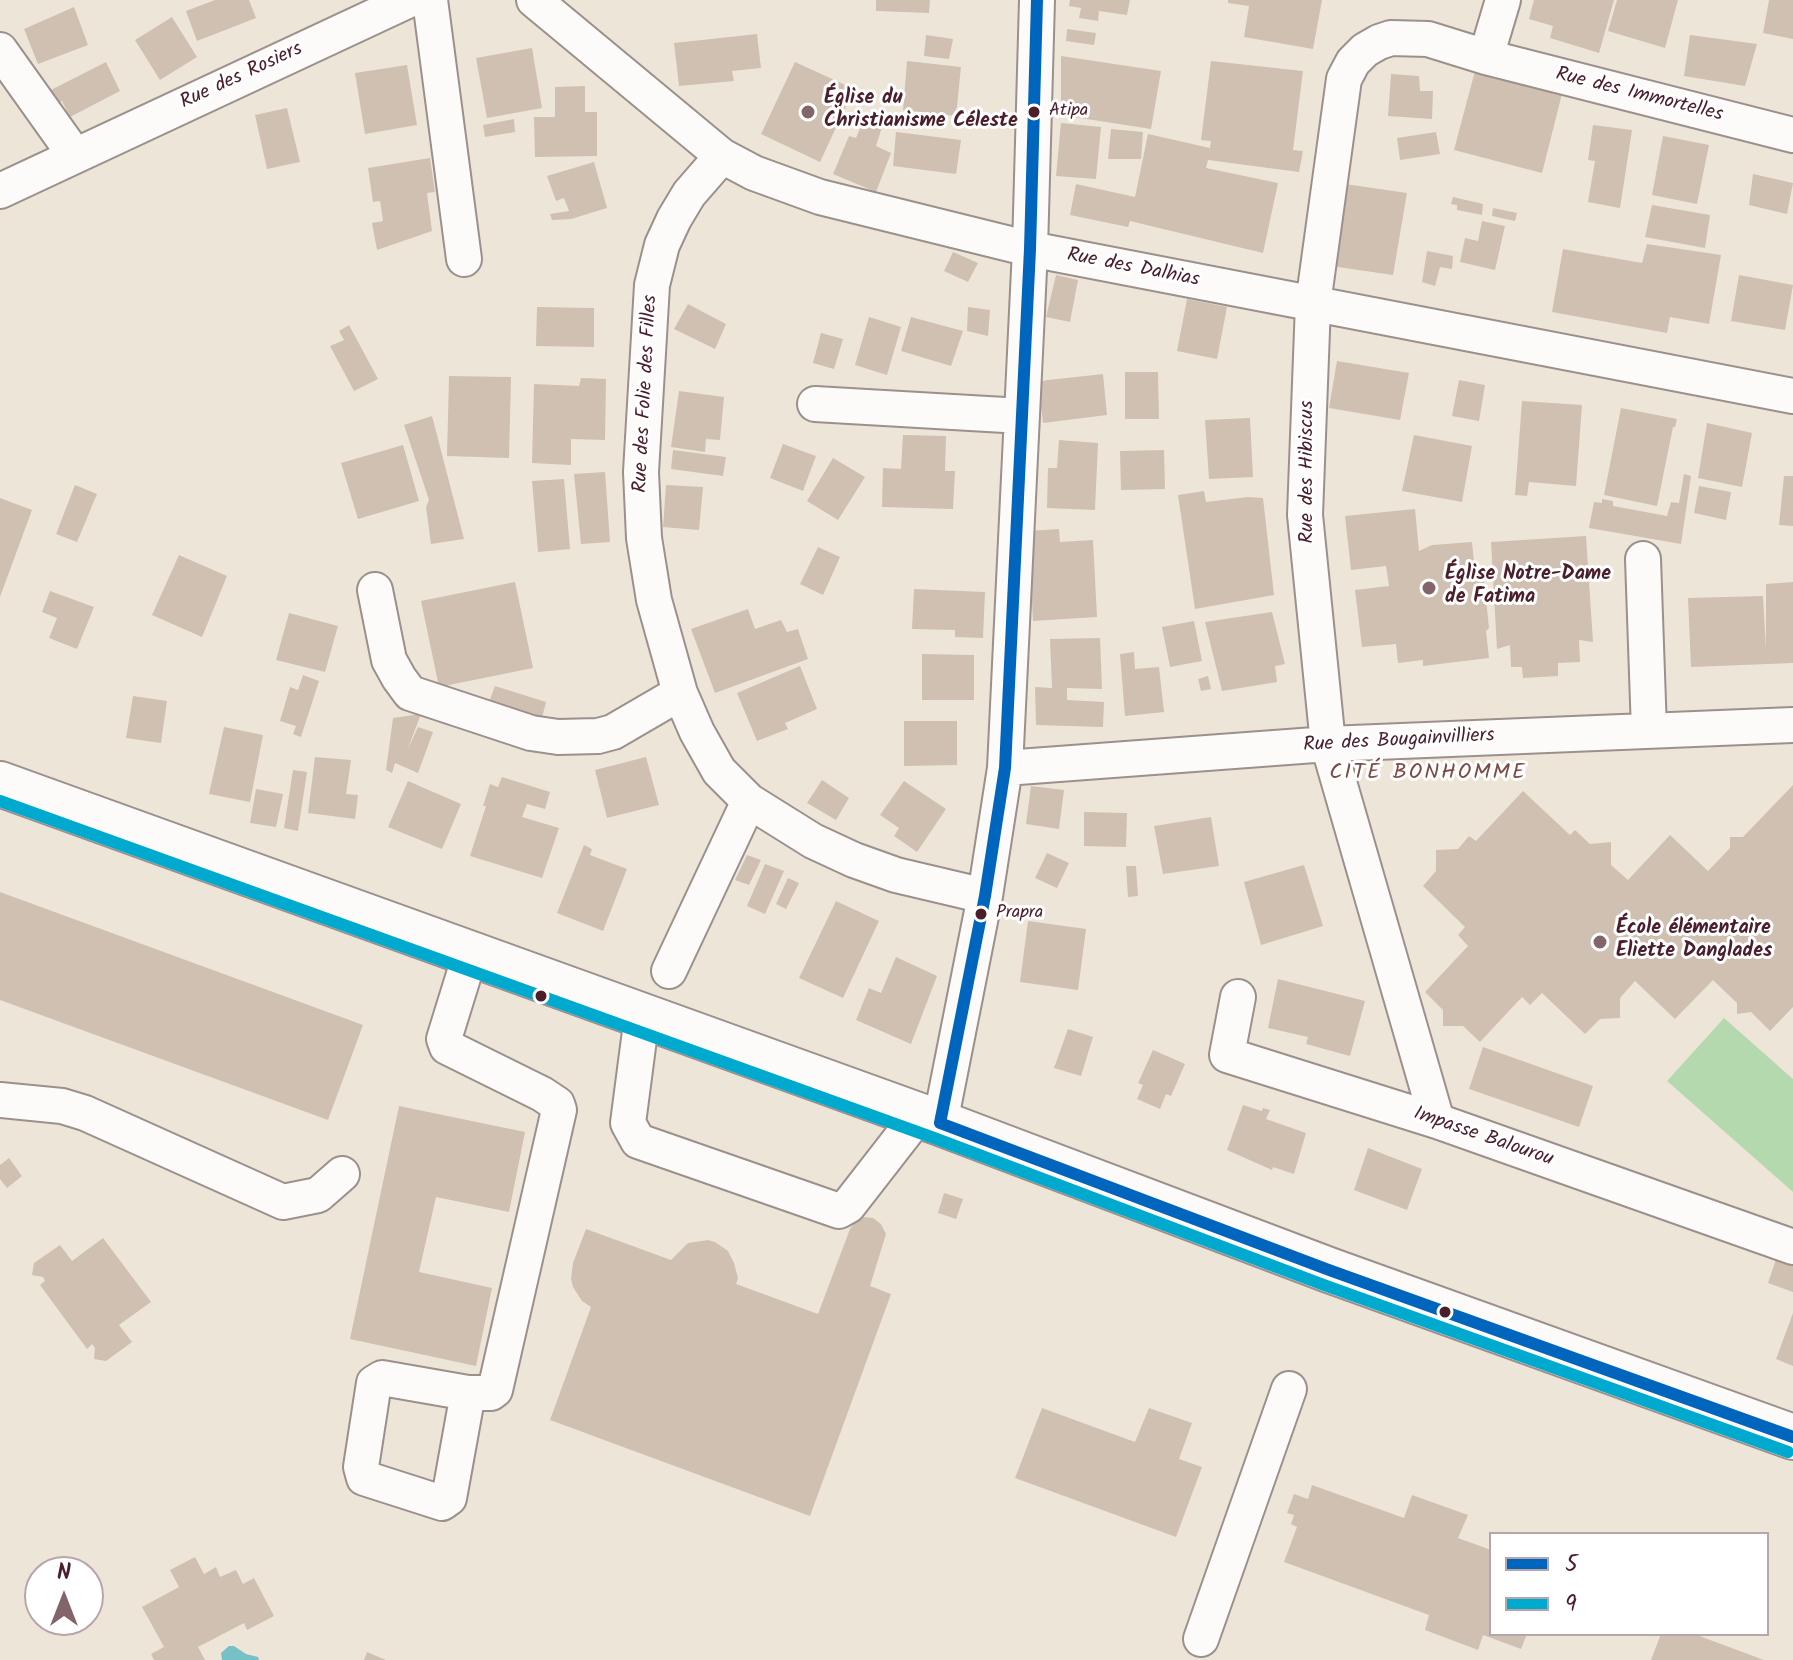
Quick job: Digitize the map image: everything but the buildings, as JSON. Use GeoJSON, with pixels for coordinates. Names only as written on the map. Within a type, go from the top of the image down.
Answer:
{"type":"FeatureCollection","features":[{"type":"Feature","properties":{"kind":"main road"},"geometry":{"type":"LineString","coordinates":[[0,784],[1793,1437]]}},
{"type":"Feature","properties":{"kind":"street","name":"Rue des Rosiers"},"geometry":{"type":"LineString","coordinates":[[0,191],[409,0]]}},
{"type":"Feature","properties":{"kind":"street"},"geometry":{"type":"LineString","coordinates":[[430,0],[464,259]]}},
{"type":"Feature","properties":{"kind":"street","name":"Rue des Dalhias"},"geometry":{"type":"LineString","coordinates":[[534,0],[722,156],[754,173],[820,197],[1030,249],[1793,396]]}},
{"type":"Feature","properties":{"kind":"street"},"geometry":{"type":"LineString","coordinates":[[642,1016],[628,1123],[638,1141],[839,1211],[848,1206],[929,1120],[985,896],[1005,768],[1030,249],[1037,0]]}},
{"type":"Feature","properties":{"kind":"street"},"geometry":{"type":"LineString","coordinates":[[1486,57],[1503,0]]}},
{"type":"Feature","properties":{"kind":"street","name":"Rue des Hibiscus"},"geometry":{"type":"LineString","coordinates":[[1437,1121],[1328,744],[1305,515],[1313,304],[1344,79],[1353,62],[1379,42],[1405,37],[1428,39],[1486,57]]}},
{"type":"Feature","properties":{"kind":"street"},"geometry":{"type":"LineString","coordinates":[[0,50],[74,154]]}},
{"type":"Feature","properties":{"kind":"street","name":"Rue des Immortelles"},"geometry":{"type":"LineString","coordinates":[[1486,57],[1793,135]]}},
{"type":"Feature","properties":{"kind":"street","name":"Rue des Folie des Filles"},"geometry":{"type":"LineString","coordinates":[[722,156],[689,194],[674,219],[662,245],[652,285],[641,472],[644,538],[654,600],[680,693],[719,771],[749,801],[813,841],[854,860],[896,875],[985,896]]}},
{"type":"Feature","properties":{"kind":"street"},"geometry":{"type":"LineString","coordinates":[[815,404],[1022,416]]}},
{"type":"Feature","properties":{"kind":"street"},"geometry":{"type":"LineString","coordinates":[[1643,559],[1649,731]]}},
{"type":"Feature","properties":{"kind":"street"},"geometry":{"type":"LineString","coordinates":[[375,590],[389,660],[410,693],[531,733],[558,737],[598,736],[613,732],[680,693]]}},
{"type":"Feature","properties":{"kind":"street","name":"Rue des Bougainvilliers"},"geometry":{"type":"LineString","coordinates":[[1005,768],[1328,744],[1793,725]]}},
{"type":"Feature","properties":{"kind":"street"},"geometry":{"type":"LineString","coordinates":[[669,971],[749,801]]}},
{"type":"Feature","properties":{"kind":"street"},"geometry":{"type":"LineString","coordinates":[[468,1393],[491,1393],[495,1390],[559,1110],[557,1104],[542,1094],[447,1047],[444,1039],[470,955]]}},
{"type":"Feature","properties":{"kind":"street","name":"Impasse Balourou"},"geometry":{"type":"LineString","coordinates":[[1238,997],[1227,1055],[1437,1121],[1793,1247]]}},
{"type":"Feature","properties":{"kind":"street"},"geometry":{"type":"LineString","coordinates":[[0,1100],[62,1106],[85,1113],[283,1202],[318,1195],[342,1174]]}},
{"type":"Feature","properties":{"kind":"street"},"geometry":{"type":"LineString","coordinates":[[1201,1639],[1289,1389]]}},
{"type":"Feature","properties":{"kind":"green space"},"geometry":{"type":"Polygon","coordinates":[[[1724,1018],[1793,1079],[1793,1192],[1667,1081],[1724,1018]]]}},
{"type":"Feature","properties":{"kind":"water"},"geometry":{"type":"Polygon","coordinates":[[[229,1646],[259,1660],[222,1660],[221,1653],[229,1646]]]}},
{"type":"Feature","properties":{"kind":"transit line","name":"5"},"geometry":{"type":"LineString","coordinates":[[940,1123],[985,896],[1005,768],[1030,249],[1037,0]]}},
{"type":"Feature","properties":{"kind":"transit line","name":"9"},"geometry":{"type":"LineString","coordinates":[[0,801],[934,1138],[1324,1285],[1788,1452]]}},
{"type":"Feature","properties":{"kind":"transit line","name":"5"},"geometry":{"type":"LineString","coordinates":[[940,1123],[1329,1270],[1793,1437]]}},
{"type":"Feature","properties":{"kind":"place","name":"Église du Christianisme Céleste"},"geometry":{"type":"Point","coordinates":[808,112]}},
{"type":"Feature","properties":{"kind":"place","name":"Atipa"},"geometry":{"type":"Point","coordinates":[1034,112]}},
{"type":"Feature","properties":{"kind":"place","name":"Église Notre-Dame de Fatima"},"geometry":{"type":"Point","coordinates":[1429,588]}},
{"type":"Feature","properties":{"kind":"place","name":"Prapra"},"geometry":{"type":"Point","coordinates":[981,914]}},
{"type":"Feature","properties":{"kind":"place","name":"École élémentaire Eliette Danglades"},"geometry":{"type":"Point","coordinates":[1600,942]}},
{"type":"Feature","properties":{"kind":"district","name":"CITÉ BONHOMME"},"geometry":{"type":"Point","coordinates":[1428,774]}}]}
